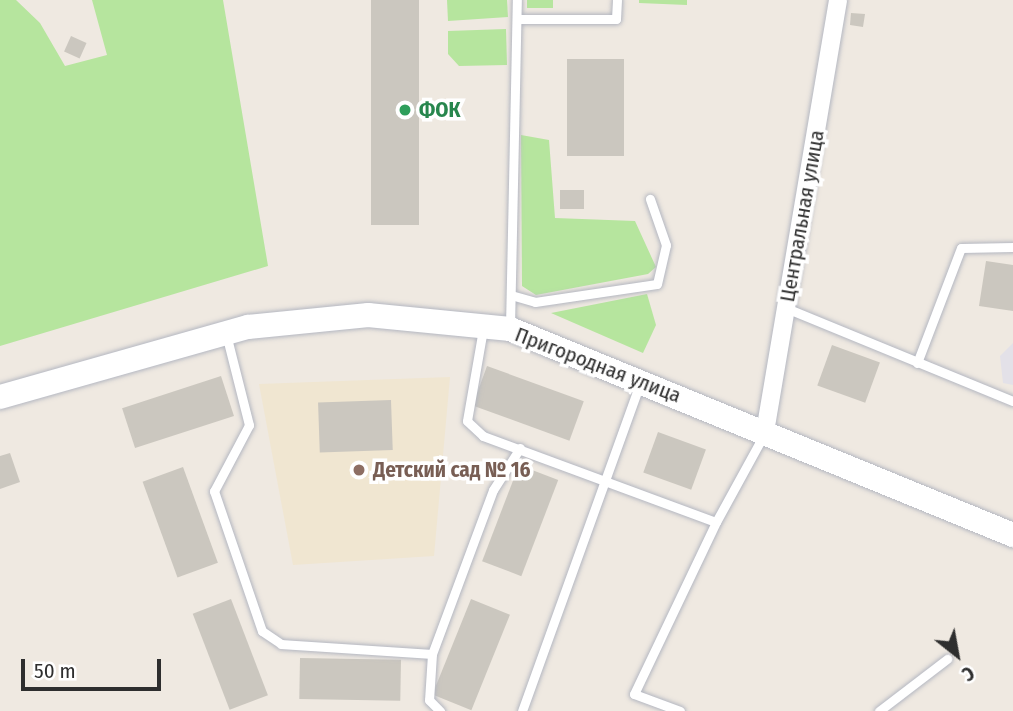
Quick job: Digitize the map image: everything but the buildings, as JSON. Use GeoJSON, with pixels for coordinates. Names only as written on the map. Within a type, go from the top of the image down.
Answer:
{"type":"FeatureCollection","features":[{"type":"Feature","properties":{"kind":"main road","name":"Пригородная улица"},"geometry":{"type":"LineString","coordinates":[[0,397],[226,333],[368,315],[510,329],[1013,535]]}},
{"type":"Feature","properties":{"kind":"street","name":"Центральная улица"},"geometry":{"type":"LineString","coordinates":[[765,432],[838,0]]}},
{"type":"Feature","properties":{"kind":"lane"},"geometry":{"type":"LineString","coordinates":[[510,329],[517,0]]}},
{"type":"Feature","properties":{"kind":"lane"},"geometry":{"type":"LineString","coordinates":[[518,19],[616,19],[617,0]]}},
{"type":"Feature","properties":{"kind":"lane"},"geometry":{"type":"LineString","coordinates":[[511,296],[535,302],[657,284],[666,245],[650,199]]}},
{"type":"Feature","properties":{"kind":"lane"},"geometry":{"type":"LineString","coordinates":[[917,363],[961,248],[1013,247]]}},
{"type":"Feature","properties":{"kind":"lane"},"geometry":{"type":"LineString","coordinates":[[786,308],[1013,401]]}},
{"type":"Feature","properties":{"kind":"lane"},"geometry":{"type":"LineString","coordinates":[[483,327],[467,421],[483,436],[607,477],[716,522]]}},
{"type":"Feature","properties":{"kind":"lane"},"geometry":{"type":"LineString","coordinates":[[226,333],[248,425],[214,491],[261,631],[281,645],[432,653]]}},
{"type":"Feature","properties":{"kind":"lane"},"geometry":{"type":"LineString","coordinates":[[523,711],[641,381]]}},
{"type":"Feature","properties":{"kind":"lane"},"geometry":{"type":"LineString","coordinates":[[680,711],[634,694],[716,522],[765,432]]}},
{"type":"Feature","properties":{"kind":"lane"},"geometry":{"type":"LineString","coordinates":[[440,711],[429,700],[432,653],[493,490],[520,448]]}},
{"type":"Feature","properties":{"kind":"lane"},"geometry":{"type":"LineString","coordinates":[[879,711],[947,659]]}},
{"type":"Feature","properties":{"kind":"shaded area"},"geometry":{"type":"Polygon","coordinates":[[[1013,343],[1013,385],[1003,383],[1000,356],[1013,343]]]}},
{"type":"Feature","properties":{"kind":"shaded area","name":"Детский сад № 16"},"geometry":{"type":"Polygon","coordinates":[[[450,377],[434,556],[293,565],[259,384],[450,377]]]}},
{"type":"Feature","properties":{"kind":"green space"},"geometry":{"type":"Polygon","coordinates":[[[0,0],[16,0],[40,23],[65,66],[107,55],[92,0],[223,0],[268,266],[0,346],[0,0]]]}},
{"type":"Feature","properties":{"kind":"green space"},"geometry":{"type":"Polygon","coordinates":[[[447,0],[507,0],[508,17],[448,21],[447,0]]]}},
{"type":"Feature","properties":{"kind":"green space"},"geometry":{"type":"Polygon","coordinates":[[[527,0],[553,0],[553,8],[527,8],[527,0]]]}},
{"type":"Feature","properties":{"kind":"green space"},"geometry":{"type":"Polygon","coordinates":[[[639,0],[687,0],[687,5],[639,3],[639,0]]]}},
{"type":"Feature","properties":{"kind":"green space"},"geometry":{"type":"Polygon","coordinates":[[[506,29],[507,65],[459,66],[448,54],[448,31],[506,29]]]}},
{"type":"Feature","properties":{"kind":"green space"},"geometry":{"type":"Polygon","coordinates":[[[521,135],[549,140],[555,218],[635,221],[656,267],[648,274],[536,295],[522,286],[521,135]]]}},
{"type":"Feature","properties":{"kind":"green space"},"geometry":{"type":"Polygon","coordinates":[[[647,294],[656,325],[643,353],[551,313],[647,294]]]}},
{"type":"Feature","properties":{"kind":"place","name":"ФОК"},"geometry":{"type":"Point","coordinates":[405,110]}},
{"type":"Feature","properties":{"kind":"place","name":"Детский сад № 16"},"geometry":{"type":"Point","coordinates":[359,470]}}]}
